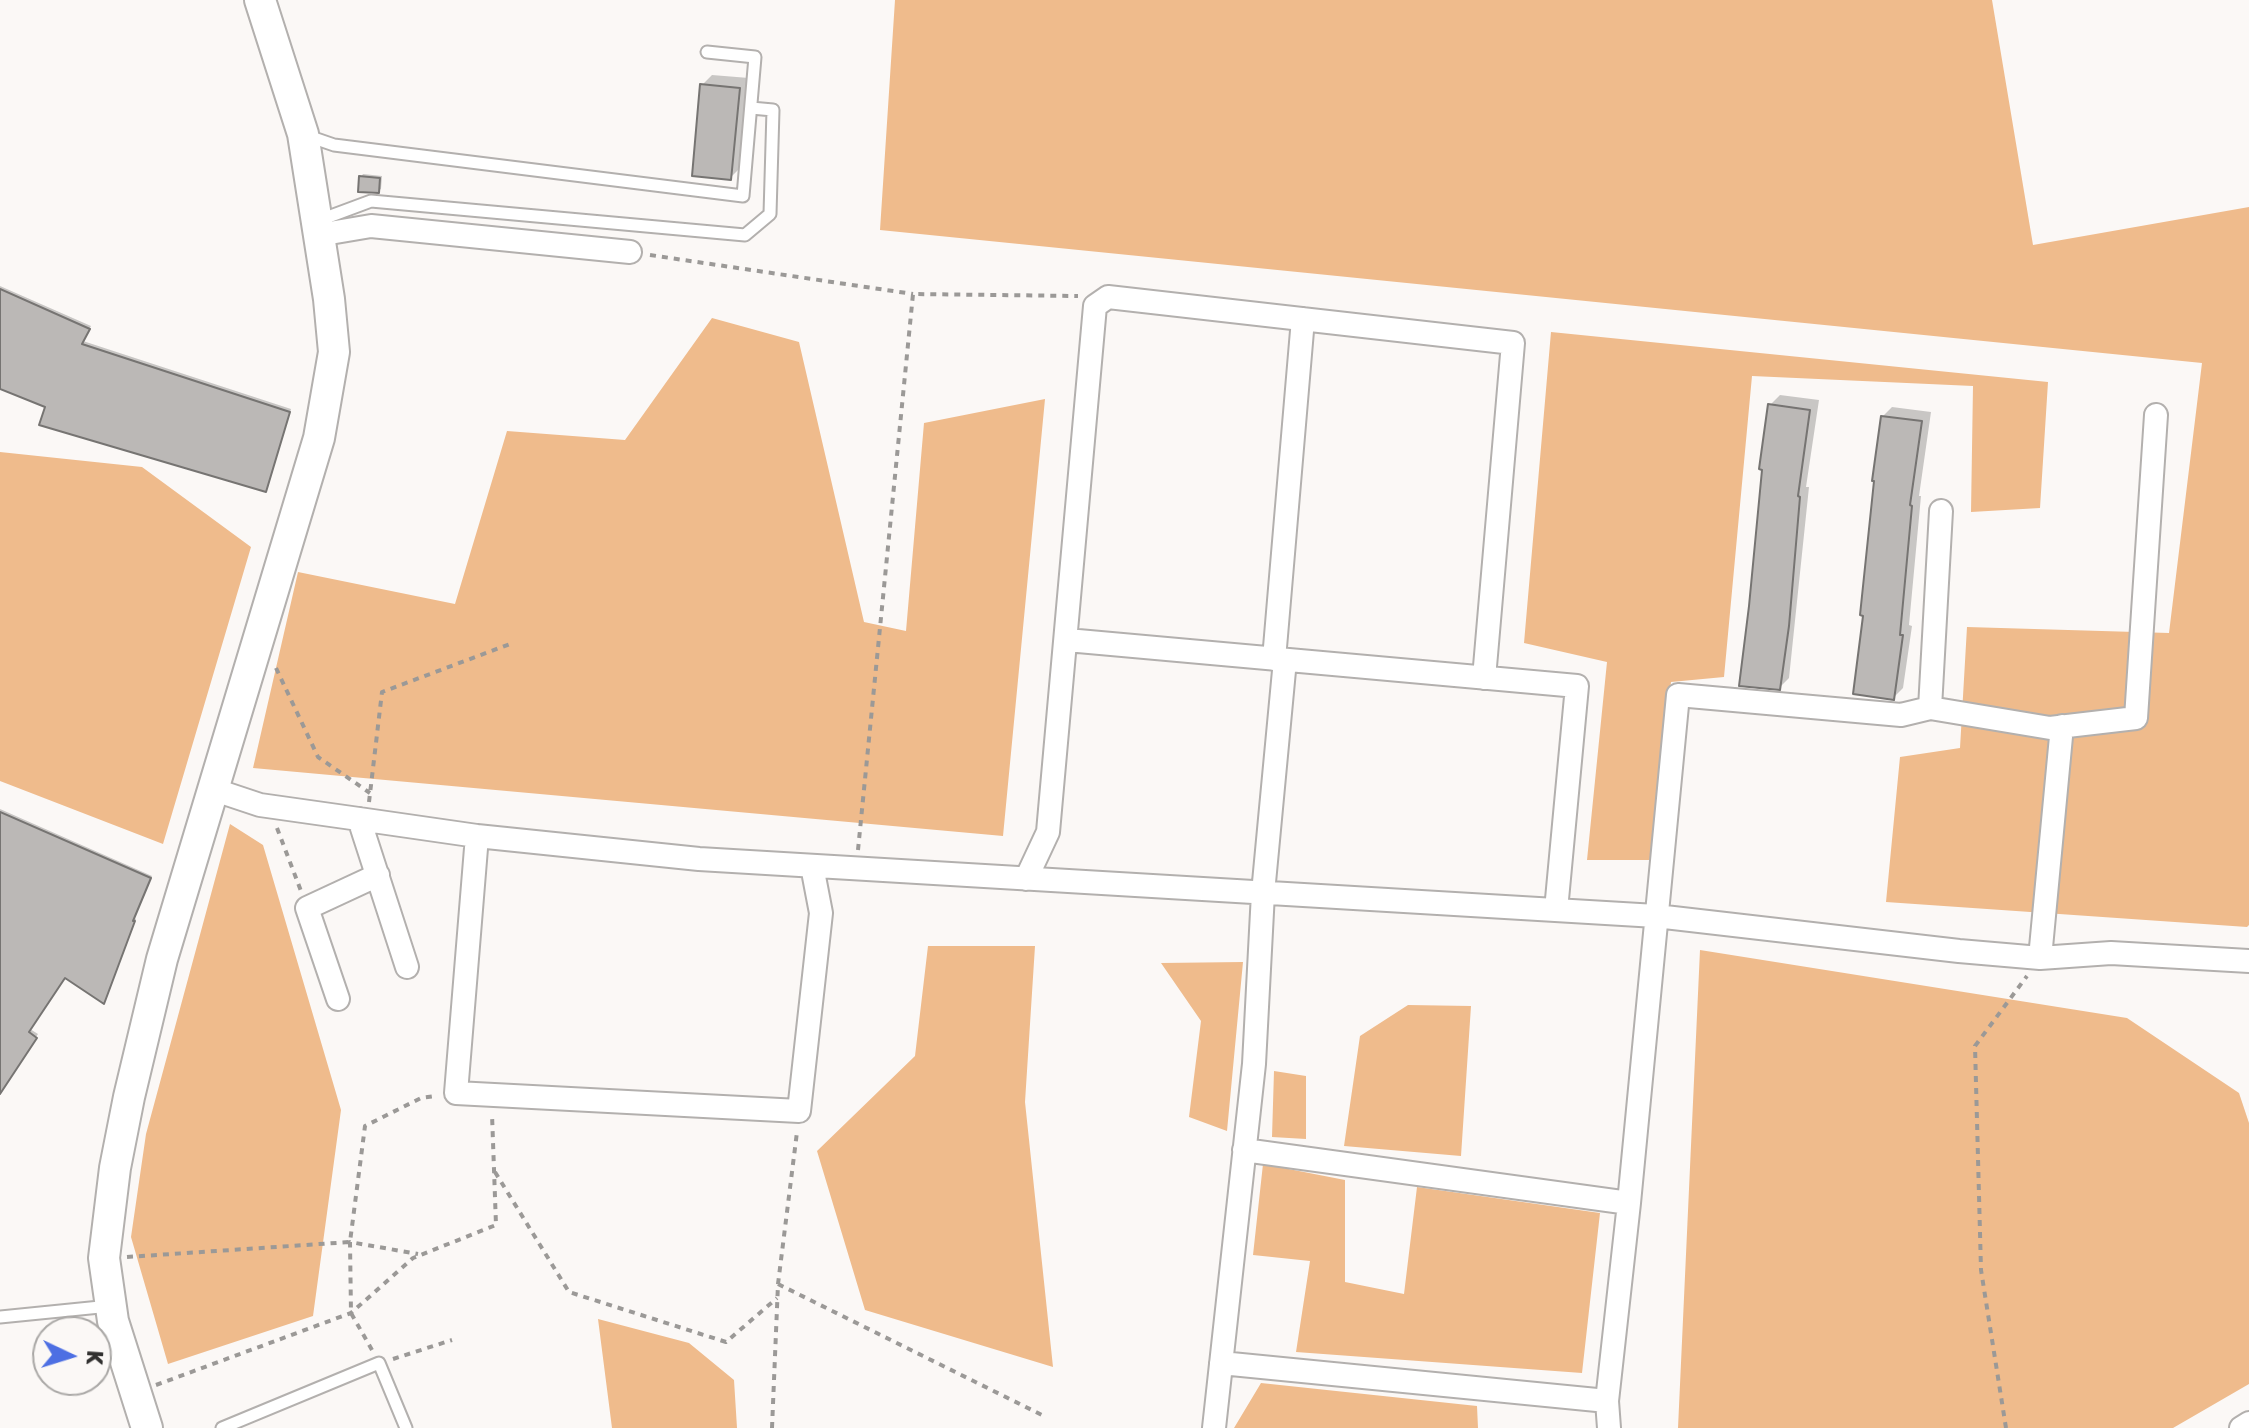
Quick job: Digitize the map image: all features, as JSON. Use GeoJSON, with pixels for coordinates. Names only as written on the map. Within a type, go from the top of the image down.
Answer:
{"type":"FeatureCollection","features":[{"type":"Feature","properties":{"kind":"street"},"geometry":{"type":"LineString","coordinates":[[147,1428],[111,1306],[104,1258],[115,1168],[162,959],[319,438],[334,352],[329,299],[303,134],[260,0]]}},
{"type":"Feature","properties":{"kind":"street"},"geometry":{"type":"LineString","coordinates":[[317,228],[371,226],[630,252]]}},
{"type":"Feature","properties":{"kind":"street"},"geometry":{"type":"LineString","coordinates":[[1026,879],[1048,832],[1095,306],[1108,297],[1513,343],[1484,678]]}},
{"type":"Feature","properties":{"kind":"street"},"geometry":{"type":"LineString","coordinates":[[1214,1428],[1254,1064],[1303,319]]}},
{"type":"Feature","properties":{"kind":"street"},"geometry":{"type":"LineString","coordinates":[[1609,1428],[1607,1401],[1678,695],[1901,715],[1930,708],[2050,728],[2136,718],[2156,415]]}},
{"type":"Feature","properties":{"kind":"street"},"geometry":{"type":"LineString","coordinates":[[1930,708],[1941,511]]}},
{"type":"Feature","properties":{"kind":"street"},"geometry":{"type":"LineString","coordinates":[[1067,640],[1577,686],[1556,910]]}},
{"type":"Feature","properties":{"kind":"street"},"geometry":{"type":"LineString","coordinates":[[2040,958],[2062,726]]}},
{"type":"Feature","properties":{"kind":"street"},"geometry":{"type":"LineString","coordinates":[[212,789],[270,806],[363,820],[477,836],[699,859],[1656,916],[2040,958],[2111,953],[2249,961]]}},
{"type":"Feature","properties":{"kind":"street"},"geometry":{"type":"LineString","coordinates":[[363,820],[407,967]]}},
{"type":"Feature","properties":{"kind":"street"},"geometry":{"type":"LineString","coordinates":[[477,836],[456,1093],[799,1111],[821,913],[812,866]]}},
{"type":"Feature","properties":{"kind":"street"},"geometry":{"type":"LineString","coordinates":[[338,999],[307,908],[378,875]]}},
{"type":"Feature","properties":{"kind":"street"},"geometry":{"type":"LineString","coordinates":[[1244,1150],[1629,1203]]}},
{"type":"Feature","properties":{"kind":"street"},"geometry":{"type":"LineString","coordinates":[[1221,1363],[1607,1401]]}},
{"type":"Feature","properties":{"kind":"street"},"geometry":{"type":"LineString","coordinates":[[2241,1428],[2249,1423]]}},
{"type":"Feature","properties":{"kind":"lane"},"geometry":{"type":"LineString","coordinates":[[303,134],[334,145],[743,196],[755,57],[707,52]]}},
{"type":"Feature","properties":{"kind":"lane"},"geometry":{"type":"LineString","coordinates":[[317,228],[371,201],[745,235],[770,214],[773,110],[751,108]]}},
{"type":"Feature","properties":{"kind":"lane"},"geometry":{"type":"LineString","coordinates":[[0,1317],[111,1306]]}},
{"type":"Feature","properties":{"kind":"lane"},"geometry":{"type":"LineString","coordinates":[[222,1428],[379,1363],[406,1428]]}},
{"type":"Feature","properties":{"kind":"path"},"geometry":{"type":"LineString","coordinates":[[630,252],[913,294],[1108,297]]}},
{"type":"Feature","properties":{"kind":"path"},"geometry":{"type":"LineString","coordinates":[[856,868],[913,294]]}},
{"type":"Feature","properties":{"kind":"path"},"geometry":{"type":"LineString","coordinates":[[260,633],[318,757],[370,793]]}},
{"type":"Feature","properties":{"kind":"path"},"geometry":{"type":"LineString","coordinates":[[363,820],[370,793],[382,692],[510,644]]}},
{"type":"Feature","properties":{"kind":"path"},"geometry":{"type":"LineString","coordinates":[[270,806],[307,908]]}},
{"type":"Feature","properties":{"kind":"path"},"geometry":{"type":"LineString","coordinates":[[2006,1428],[1981,1270],[1975,1046],[2040,958]]}},
{"type":"Feature","properties":{"kind":"path"},"geometry":{"type":"LineString","coordinates":[[452,1340],[379,1363],[351,1313],[350,1242],[365,1126],[421,1098],[456,1093]]}},
{"type":"Feature","properties":{"kind":"path"},"geometry":{"type":"LineString","coordinates":[[135,1393],[351,1313],[413,1258],[496,1225],[491,1095]]}},
{"type":"Feature","properties":{"kind":"path"},"geometry":{"type":"LineString","coordinates":[[772,1428],[778,1284],[799,1111]]}},
{"type":"Feature","properties":{"kind":"path"},"geometry":{"type":"LineString","coordinates":[[494,1170],[569,1292],[726,1342],[777,1298]]}},
{"type":"Feature","properties":{"kind":"path"},"geometry":{"type":"LineString","coordinates":[[104,1258],[350,1242],[421,1255]]}},
{"type":"Feature","properties":{"kind":"path"},"geometry":{"type":"LineString","coordinates":[[778,1284],[1042,1415]]}},
{"type":"Feature","properties":{"kind":"shaded area"},"geometry":{"type":"Polygon","coordinates":[[[895,0],[1992,0],[2033,245],[2249,207],[2249,925],[1886,902],[1900,757],[1960,748],[1967,627],[2169,633],[2202,363],[880,230],[895,0]]]}},
{"type":"Feature","properties":{"kind":"shaded area"},"geometry":{"type":"Polygon","coordinates":[[[712,318],[799,342],[864,622],[906,631],[924,423],[1045,399],[1003,836],[253,768],[298,572],[455,604],[507,431],[625,440],[712,318]]]}},
{"type":"Feature","properties":{"kind":"shaded area"},"geometry":{"type":"Polygon","coordinates":[[[1551,332],[2048,382],[2040,508],[1971,512],[1973,386],[1752,376],[1724,677],[1671,682],[1650,860],[1587,860],[1607,662],[1524,643],[1551,332]]]}},
{"type":"Feature","properties":{"kind":"shaded area"},"geometry":{"type":"Polygon","coordinates":[[[0,452],[142,467],[251,547],[163,844],[0,781],[0,452]]]}},
{"type":"Feature","properties":{"kind":"shaded area"},"geometry":{"type":"Polygon","coordinates":[[[230,824],[263,845],[341,1110],[313,1316],[168,1364],[131,1237],[146,1134],[230,824]]]}},
{"type":"Feature","properties":{"kind":"shaded area"},"geometry":{"type":"Polygon","coordinates":[[[928,946],[1035,946],[1025,1102],[1053,1367],[865,1310],[817,1151],[915,1056],[928,946]]]}},
{"type":"Feature","properties":{"kind":"shaded area"},"geometry":{"type":"Polygon","coordinates":[[[1700,950],[2127,1018],[2239,1093],[2249,1123],[2249,1384],[2173,1428],[1678,1428],[1700,950]]]}},
{"type":"Feature","properties":{"kind":"shaded area"},"geometry":{"type":"Polygon","coordinates":[[[1243,962],[1227,1131],[1189,1117],[1201,1021],[1161,963],[1243,962]]]}},
{"type":"Feature","properties":{"kind":"shaded area"},"geometry":{"type":"Polygon","coordinates":[[[1408,1005],[1471,1006],[1461,1156],[1344,1146],[1360,1036],[1408,1005]]]}},
{"type":"Feature","properties":{"kind":"shaded area"},"geometry":{"type":"Polygon","coordinates":[[[1274,1071],[1306,1076],[1306,1139],[1272,1137],[1274,1071]]]}},
{"type":"Feature","properties":{"kind":"shaded area"},"geometry":{"type":"Polygon","coordinates":[[[1263,1164],[1345,1180],[1345,1282],[1404,1294],[1417,1187],[1600,1213],[1582,1373],[1296,1352],[1310,1261],[1253,1255],[1263,1164]]]}},
{"type":"Feature","properties":{"kind":"shaded area"},"geometry":{"type":"Polygon","coordinates":[[[598,1319],[689,1343],[734,1380],[737,1428],[612,1428],[598,1319]]]}},
{"type":"Feature","properties":{"kind":"shaded area"},"geometry":{"type":"Polygon","coordinates":[[[1261,1383],[1477,1406],[1478,1428],[1234,1428],[1261,1383]]]}},
{"type":"Feature","properties":{"kind":"building"},"geometry":{"type":"Polygon","coordinates":[[[700,84],[740,88],[731,180],[692,176],[700,84]]]}},
{"type":"Feature","properties":{"kind":"building"},"geometry":{"type":"Polygon","coordinates":[[[359,176],[380,178],[379,193],[358,192],[359,176]]]}},
{"type":"Feature","properties":{"kind":"building"},"geometry":{"type":"Polygon","coordinates":[[[0,289],[90,329],[82,344],[290,412],[266,492],[39,425],[45,407],[0,389],[0,289]]]}},
{"type":"Feature","properties":{"kind":"building"},"geometry":{"type":"Polygon","coordinates":[[[1768,404],[1810,410],[1798,496],[1789,626],[1780,690],[1739,686],[1768,404]]]}},
{"type":"Feature","properties":{"kind":"building"},"geometry":{"type":"Polygon","coordinates":[[[1881,416],[1922,421],[1910,505],[1900,635],[1903,635],[1894,700],[1853,694],[1863,616],[1860,615],[1872,481],[1881,416]]]}},
{"type":"Feature","properties":{"kind":"building"},"geometry":{"type":"Polygon","coordinates":[[[0,812],[151,878],[104,1004],[65,978],[29,1032],[37,1038],[0,1094],[0,812]]]}}]}
